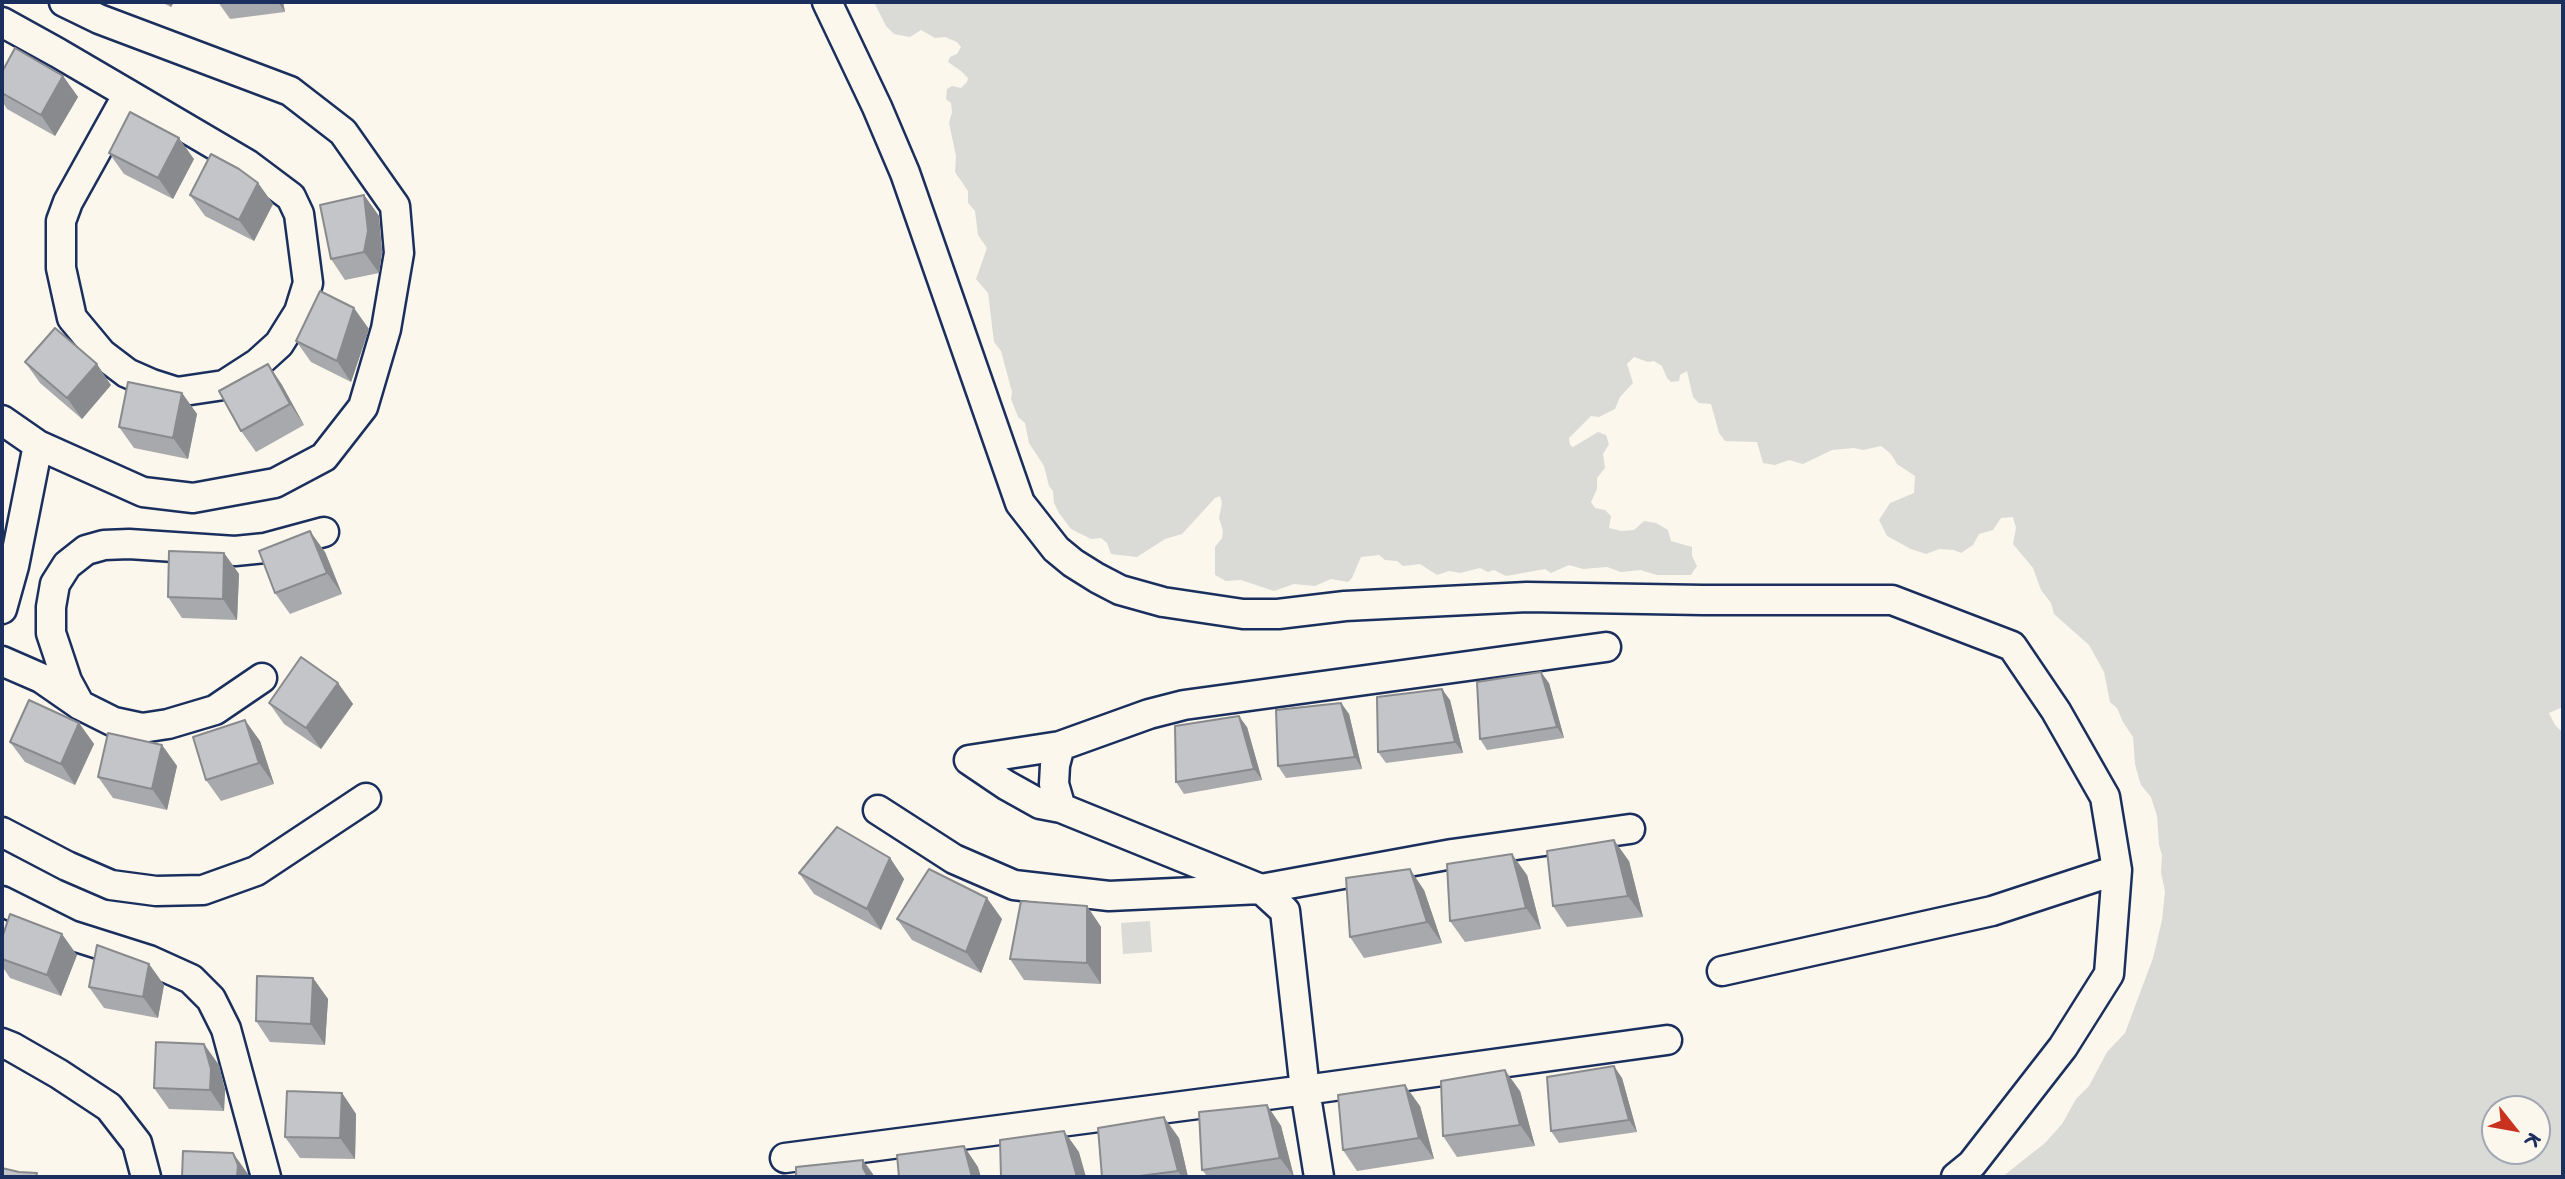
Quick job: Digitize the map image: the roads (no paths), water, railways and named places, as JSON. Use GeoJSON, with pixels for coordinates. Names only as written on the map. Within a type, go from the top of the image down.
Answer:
{"type":"FeatureCollection","features":[{"type":"Feature","properties":{"kind":"street"},"geometry":{"type":"LineString","coordinates":[[2,420],[38,445],[143,492],[193,498],[275,483],[324,457],[363,407],[386,329],[399,253],[395,206],[343,132],[290,91],[99,19],[64,2]]}},
{"type":"Feature","properties":{"kind":"street"},"geometry":{"type":"LineString","coordinates":[[827,2],[872,95],[905,173],[1020,503],[1042,533],[1073,563],[1120,590],[1188,607],[1243,614],[1527,597],[1892,600],[2012,646],[2056,711],[2105,797],[2118,870],[2109,974],[2063,1047],[1972,1164],[1956,1177]]}},
{"type":"Feature","properties":{"kind":"street"},"geometry":{"type":"LineString","coordinates":[[2,22],[128,94],[247,164],[291,197],[299,214],[308,283],[299,312],[279,344],[258,363],[224,385],[177,392],[127,373],[103,355],[72,318],[61,268],[61,221],[68,202],[128,94]]}},
{"type":"Feature","properties":{"kind":"street"},"geometry":{"type":"LineString","coordinates":[[2,609],[38,445]]}},
{"type":"Feature","properties":{"kind":"street"},"geometry":{"type":"LineString","coordinates":[[80,705],[67,681],[51,633],[51,607],[55,584],[67,565],[86,550],[104,544],[129,544],[235,551],[265,548],[324,532]]}},
{"type":"Feature","properties":{"kind":"street"},"geometry":{"type":"LineString","coordinates":[[1319,1177],[1284,911],[1261,889],[1061,808],[1040,804],[970,760],[1060,747],[1149,714],[1184,705],[1606,647]]}},
{"type":"Feature","properties":{"kind":"street"},"geometry":{"type":"LineString","coordinates":[[2,661],[41,678],[80,705],[114,722],[142,728],[168,724],[215,710],[262,678]]}},
{"type":"Feature","properties":{"kind":"street"},"geometry":{"type":"LineString","coordinates":[[1060,747],[1054,784],[1061,808]]}},
{"type":"Feature","properties":{"kind":"street"},"geometry":{"type":"LineString","coordinates":[[2,832],[67,866],[111,885],[156,891],[203,890],[256,871],[366,798]]}},
{"type":"Feature","properties":{"kind":"street"},"geometry":{"type":"LineString","coordinates":[[878,810],[954,859],[1014,885],[1109,895],[1261,889],[1452,855],[1630,829]]}},
{"type":"Feature","properties":{"kind":"street"},"geometry":{"type":"LineString","coordinates":[[1722,971],[1992,911],[2118,870]]}},
{"type":"Feature","properties":{"kind":"street"},"geometry":{"type":"LineString","coordinates":[[2,901],[69,935],[149,960],[191,979],[211,999],[226,1029],[266,1177]]}},
{"type":"Feature","properties":{"kind":"street"},"geometry":{"type":"LineString","coordinates":[[785,1158],[1667,1040]]}},
{"type":"Feature","properties":{"kind":"street"},"geometry":{"type":"LineString","coordinates":[[2,1043],[12,1046],[59,1074],[109,1107],[137,1143],[146,1177]]}}]}
